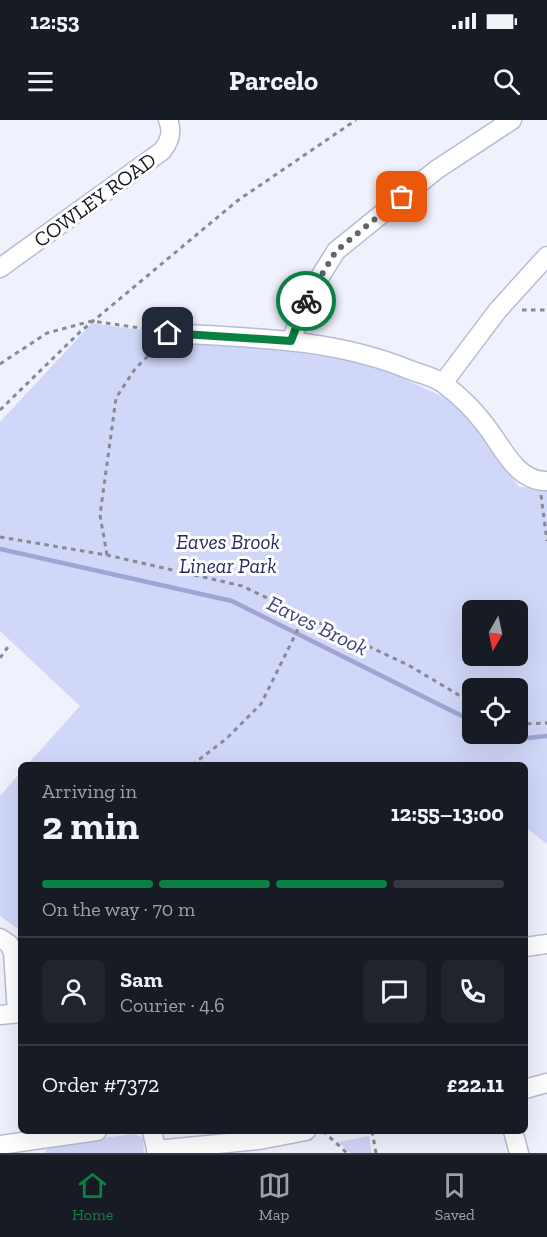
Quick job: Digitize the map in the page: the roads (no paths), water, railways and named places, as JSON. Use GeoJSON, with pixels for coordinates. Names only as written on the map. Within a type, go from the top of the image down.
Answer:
{"type":"FeatureCollection","features":[{"type":"Feature","properties":{"kind":"street","name":"COWLEY ROAD"},"geometry":{"type":"LineString","coordinates":[[0,268],[162,151],[168,143],[171,129],[168,120]]}},
{"type":"Feature","properties":{"kind":"street"},"geometry":{"type":"LineString","coordinates":[[291,341],[308,296],[336,251],[436,170],[512,120]]}},
{"type":"Feature","properties":{"kind":"street"},"geometry":{"type":"LineString","coordinates":[[443,383],[498,310],[547,256]]}},
{"type":"Feature","properties":{"kind":"street"},"geometry":{"type":"LineString","coordinates":[[168,333],[326,345],[380,358],[443,383],[483,421],[519,472],[543,482]]}},
{"type":"Feature","properties":{"kind":"street"},"geometry":{"type":"LineString","coordinates":[[0,938],[9,944],[13,952],[13,1014]]}},
{"type":"Feature","properties":{"kind":"street"},"geometry":{"type":"LineString","coordinates":[[528,947],[547,944]]}},
{"type":"Feature","properties":{"kind":"street"},"geometry":{"type":"LineString","coordinates":[[528,1088],[547,1083]]}},
{"type":"Feature","properties":{"kind":"street"},"geometry":{"type":"LineString","coordinates":[[0,1145],[33,1147],[85,1134]]}},
{"type":"Feature","properties":{"kind":"street"},"geometry":{"type":"LineString","coordinates":[[153,1134],[157,1152],[290,1134]]}},
{"type":"Feature","properties":{"kind":"street"},"geometry":{"type":"LineString","coordinates":[[514,1134],[519,1153]]}},
{"type":"Feature","properties":{"kind":"waterway","name":"Eaves Brook"},"geometry":{"type":"LineString","coordinates":[[0,549],[232,601],[462,716]]}},
{"type":"Feature","properties":{"kind":"waterway","name":"Eaves Brook"},"geometry":{"type":"LineString","coordinates":[[528,738],[547,736]]}},
{"type":"Feature","properties":{"kind":"park label","name":"Eaves Brook Linear Park"},"geometry":{"type":"Point","coordinates":[228,554]}}]}
